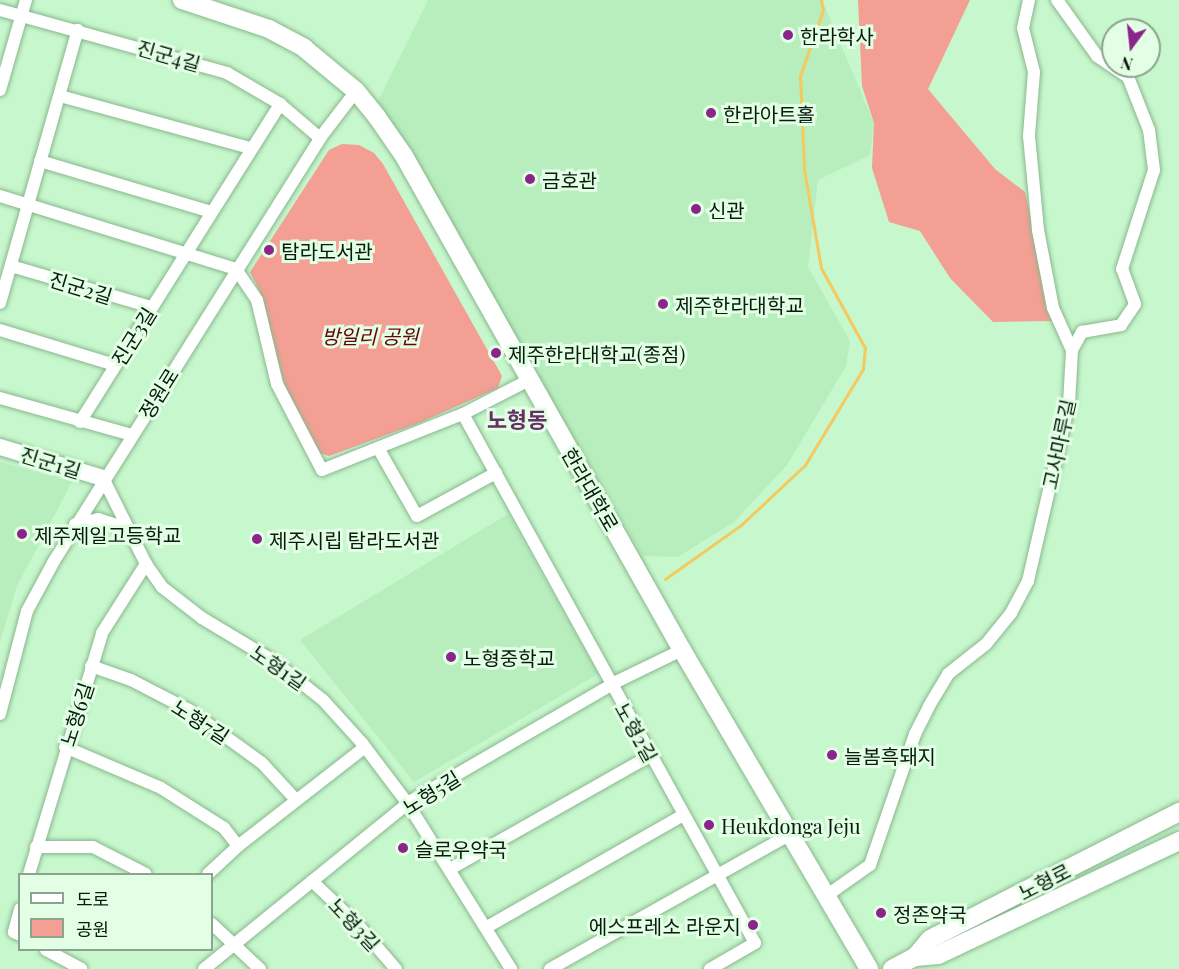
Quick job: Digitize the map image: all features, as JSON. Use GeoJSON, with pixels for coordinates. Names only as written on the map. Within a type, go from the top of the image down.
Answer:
{"type":"FeatureCollection","features":[{"type":"Feature","properties":{"kind":"main road","name":"한라대학로"},"geometry":{"type":"LineString","coordinates":[[182,0],[217,5],[269,28],[304,48],[356,91],[404,156],[682,650],[869,969]]}},
{"type":"Feature","properties":{"kind":"main road","name":"노형로"},"geometry":{"type":"LineString","coordinates":[[915,957],[930,939],[1179,812]]}},
{"type":"Feature","properties":{"kind":"main road","name":"노형로"},"geometry":{"type":"LineString","coordinates":[[892,969],[915,957],[938,955],[1179,841]]}},
{"type":"Feature","properties":{"kind":"street"},"geometry":{"type":"LineString","coordinates":[[0,90],[26,0]]}},
{"type":"Feature","properties":{"kind":"street"},"geometry":{"type":"LineString","coordinates":[[1029,0],[1023,28],[1034,72],[1029,136],[1038,230],[1053,308],[1072,350]]}},
{"type":"Feature","properties":{"kind":"street"},"geometry":{"type":"LineString","coordinates":[[1057,0],[1097,56],[1128,77],[1149,130],[1154,170],[1122,269],[1135,304],[1121,325],[1082,332],[1072,350]]}},
{"type":"Feature","properties":{"kind":"street","name":"진군4길"},"geometry":{"type":"LineString","coordinates":[[0,10],[227,73],[280,104],[320,138]]}},
{"type":"Feature","properties":{"kind":"street"},"geometry":{"type":"LineString","coordinates":[[0,303],[78,30]]}},
{"type":"Feature","properties":{"kind":"street","name":"정원로"},"geometry":{"type":"LineString","coordinates":[[0,714],[27,611],[75,525],[320,138],[356,91]]}},
{"type":"Feature","properties":{"kind":"street"},"geometry":{"type":"LineString","coordinates":[[60,96],[250,148]]}},
{"type":"Feature","properties":{"kind":"street","name":"진군3길"},"geometry":{"type":"LineString","coordinates":[[80,422],[250,148],[280,104]]}},
{"type":"Feature","properties":{"kind":"street"},"geometry":{"type":"LineString","coordinates":[[40,161],[211,212]]}},
{"type":"Feature","properties":{"kind":"street"},"geometry":{"type":"LineString","coordinates":[[0,196],[187,251],[236,269],[256,300],[277,384],[322,470],[463,414],[529,380]]}},
{"type":"Feature","properties":{"kind":"street","name":"진군2길"},"geometry":{"type":"LineString","coordinates":[[10,266],[151,307]]}},
{"type":"Feature","properties":{"kind":"street"},"geometry":{"type":"LineString","coordinates":[[0,330],[115,365]]}},
{"type":"Feature","properties":{"kind":"street","name":"고사마루길"},"geometry":{"type":"LineString","coordinates":[[826,896],[870,866],[915,734],[929,706],[948,674],[986,644],[1011,613],[1028,581],[1069,404],[1072,350]]}},
{"type":"Feature","properties":{"kind":"street"},"geometry":{"type":"LineString","coordinates":[[0,398],[132,435]]}},
{"type":"Feature","properties":{"kind":"street","name":"노형2길"},"geometry":{"type":"LineString","coordinates":[[463,414],[755,943],[710,969]]}},
{"type":"Feature","properties":{"kind":"street","name":"진군1길"},"geometry":{"type":"LineString","coordinates":[[0,447],[103,478]]}},
{"type":"Feature","properties":{"kind":"street"},"geometry":{"type":"LineString","coordinates":[[378,448],[417,516],[496,473]]}},
{"type":"Feature","properties":{"kind":"street","name":"노형1길"},"geometry":{"type":"LineString","coordinates":[[103,478],[146,564],[162,586],[202,618],[272,660],[323,700],[365,747],[408,804],[512,969]]}},
{"type":"Feature","properties":{"kind":"street"},"geometry":{"type":"LineString","coordinates":[[75,525],[98,519],[129,529]]}},
{"type":"Feature","properties":{"kind":"street","name":"노형6길"},"geometry":{"type":"LineString","coordinates":[[28,873],[64,747],[102,633],[146,564]]}},
{"type":"Feature","properties":{"kind":"street","name":"노형5길"},"geometry":{"type":"LineString","coordinates":[[204,969],[233,942],[408,804],[611,685],[682,650]]}},
{"type":"Feature","properties":{"kind":"street","name":"노형7길"},"geometry":{"type":"LineString","coordinates":[[91,666],[131,680],[189,711],[262,763],[296,800]]}},
{"type":"Feature","properties":{"kind":"street"},"geometry":{"type":"LineString","coordinates":[[64,747],[161,788],[224,828],[238,846]]}},
{"type":"Feature","properties":{"kind":"street"},"geometry":{"type":"LineString","coordinates":[[209,873],[238,846],[365,747]]}},
{"type":"Feature","properties":{"kind":"street"},"geometry":{"type":"LineString","coordinates":[[450,868],[650,756]]}},
{"type":"Feature","properties":{"kind":"street"},"geometry":{"type":"LineString","coordinates":[[487,927],[683,815]]}},
{"type":"Feature","properties":{"kind":"street"},"geometry":{"type":"LineString","coordinates":[[550,969],[789,835]]}},
{"type":"Feature","properties":{"kind":"street"},"geometry":{"type":"LineString","coordinates":[[36,848],[93,847],[144,873]]}},
{"type":"Feature","properties":{"kind":"street","name":"노형3길"},"geometry":{"type":"LineString","coordinates":[[312,881],[358,925],[396,969]]}},
{"type":"Feature","properties":{"kind":"street"},"geometry":{"type":"LineString","coordinates":[[18,917],[14,932],[18,934]]}},
{"type":"Feature","properties":{"kind":"street"},"geometry":{"type":"LineString","coordinates":[[213,925],[260,969]]}},
{"type":"Feature","properties":{"kind":"street"},"geometry":{"type":"LineString","coordinates":[[48,951],[81,969]]}},
{"type":"Feature","properties":{"kind":"shaded area","name":"제주한라대학교"},"geometry":{"type":"Polygon","coordinates":[[[428,0],[822,0],[874,123],[870,155],[818,180],[808,267],[850,341],[846,366],[787,465],[734,522],[678,557],[643,556],[378,101],[428,0]]]}},
{"type":"Feature","properties":{"kind":"shaded area","name":"제주제일고등학교"},"geometry":{"type":"Polygon","coordinates":[[[0,462],[72,482],[17,586],[0,642],[0,462]]]}},
{"type":"Feature","properties":{"kind":"shaded area","name":"노형중학교"},"geometry":{"type":"Polygon","coordinates":[[[508,514],[598,674],[414,782],[300,640],[508,514]]]}},
{"type":"Feature","properties":{"kind":"green space"},"geometry":{"type":"Polygon","coordinates":[[[858,0],[970,0],[928,89],[995,169],[1025,192],[1054,321],[993,322],[950,278],[920,231],[889,222],[872,168],[874,123],[862,86],[858,0]]]}},
{"type":"Feature","properties":{"kind":"green space","name":"방일리 공원"},"geometry":{"type":"Polygon","coordinates":[[[342,144],[359,145],[374,153],[383,164],[502,376],[498,388],[419,423],[329,456],[316,452],[285,387],[260,292],[250,272],[329,150],[342,144]]]}},
{"type":"Feature","properties":{"kind":"waterway"},"geometry":{"type":"LineString","coordinates":[[665,579],[741,525],[805,465],[863,369],[865,348],[821,268],[804,170],[800,76],[823,10],[821,0]]}},
{"type":"Feature","properties":{"kind":"place","name":"한라학사"},"geometry":{"type":"Point","coordinates":[788,35]}},
{"type":"Feature","properties":{"kind":"place","name":"한라아트홀"},"geometry":{"type":"Point","coordinates":[711,113]}},
{"type":"Feature","properties":{"kind":"place","name":"금호관"},"geometry":{"type":"Point","coordinates":[530,179]}},
{"type":"Feature","properties":{"kind":"place","name":"신관"},"geometry":{"type":"Point","coordinates":[696,209]}},
{"type":"Feature","properties":{"kind":"place","name":"탐라도서관"},"geometry":{"type":"Point","coordinates":[269,250]}},
{"type":"Feature","properties":{"kind":"place","name":"제주한라대학교"},"geometry":{"type":"Point","coordinates":[663,304]}},
{"type":"Feature","properties":{"kind":"place","name":"제주한라대학교(종점)"},"geometry":{"type":"Point","coordinates":[496,353]}},
{"type":"Feature","properties":{"kind":"place","name":"제주제일고등학교"},"geometry":{"type":"Point","coordinates":[22,534]}},
{"type":"Feature","properties":{"kind":"place","name":"제주시립 탐라도서관"},"geometry":{"type":"Point","coordinates":[257,539]}},
{"type":"Feature","properties":{"kind":"place","name":"노형중학교"},"geometry":{"type":"Point","coordinates":[451,657]}},
{"type":"Feature","properties":{"kind":"place","name":"늘봄흑돼지"},"geometry":{"type":"Point","coordinates":[832,755]}},
{"type":"Feature","properties":{"kind":"place","name":"Heukdonga Jeju"},"geometry":{"type":"Point","coordinates":[709,825]}},
{"type":"Feature","properties":{"kind":"place","name":"슬로우약국"},"geometry":{"type":"Point","coordinates":[403,848]}},
{"type":"Feature","properties":{"kind":"place","name":"정존약국"},"geometry":{"type":"Point","coordinates":[881,913]}},
{"type":"Feature","properties":{"kind":"place","name":"에스프레소 라운지"},"geometry":{"type":"Point","coordinates":[753,925]}},
{"type":"Feature","properties":{"kind":"district","name":"노형동"},"geometry":{"type":"Point","coordinates":[517,420]}}]}
